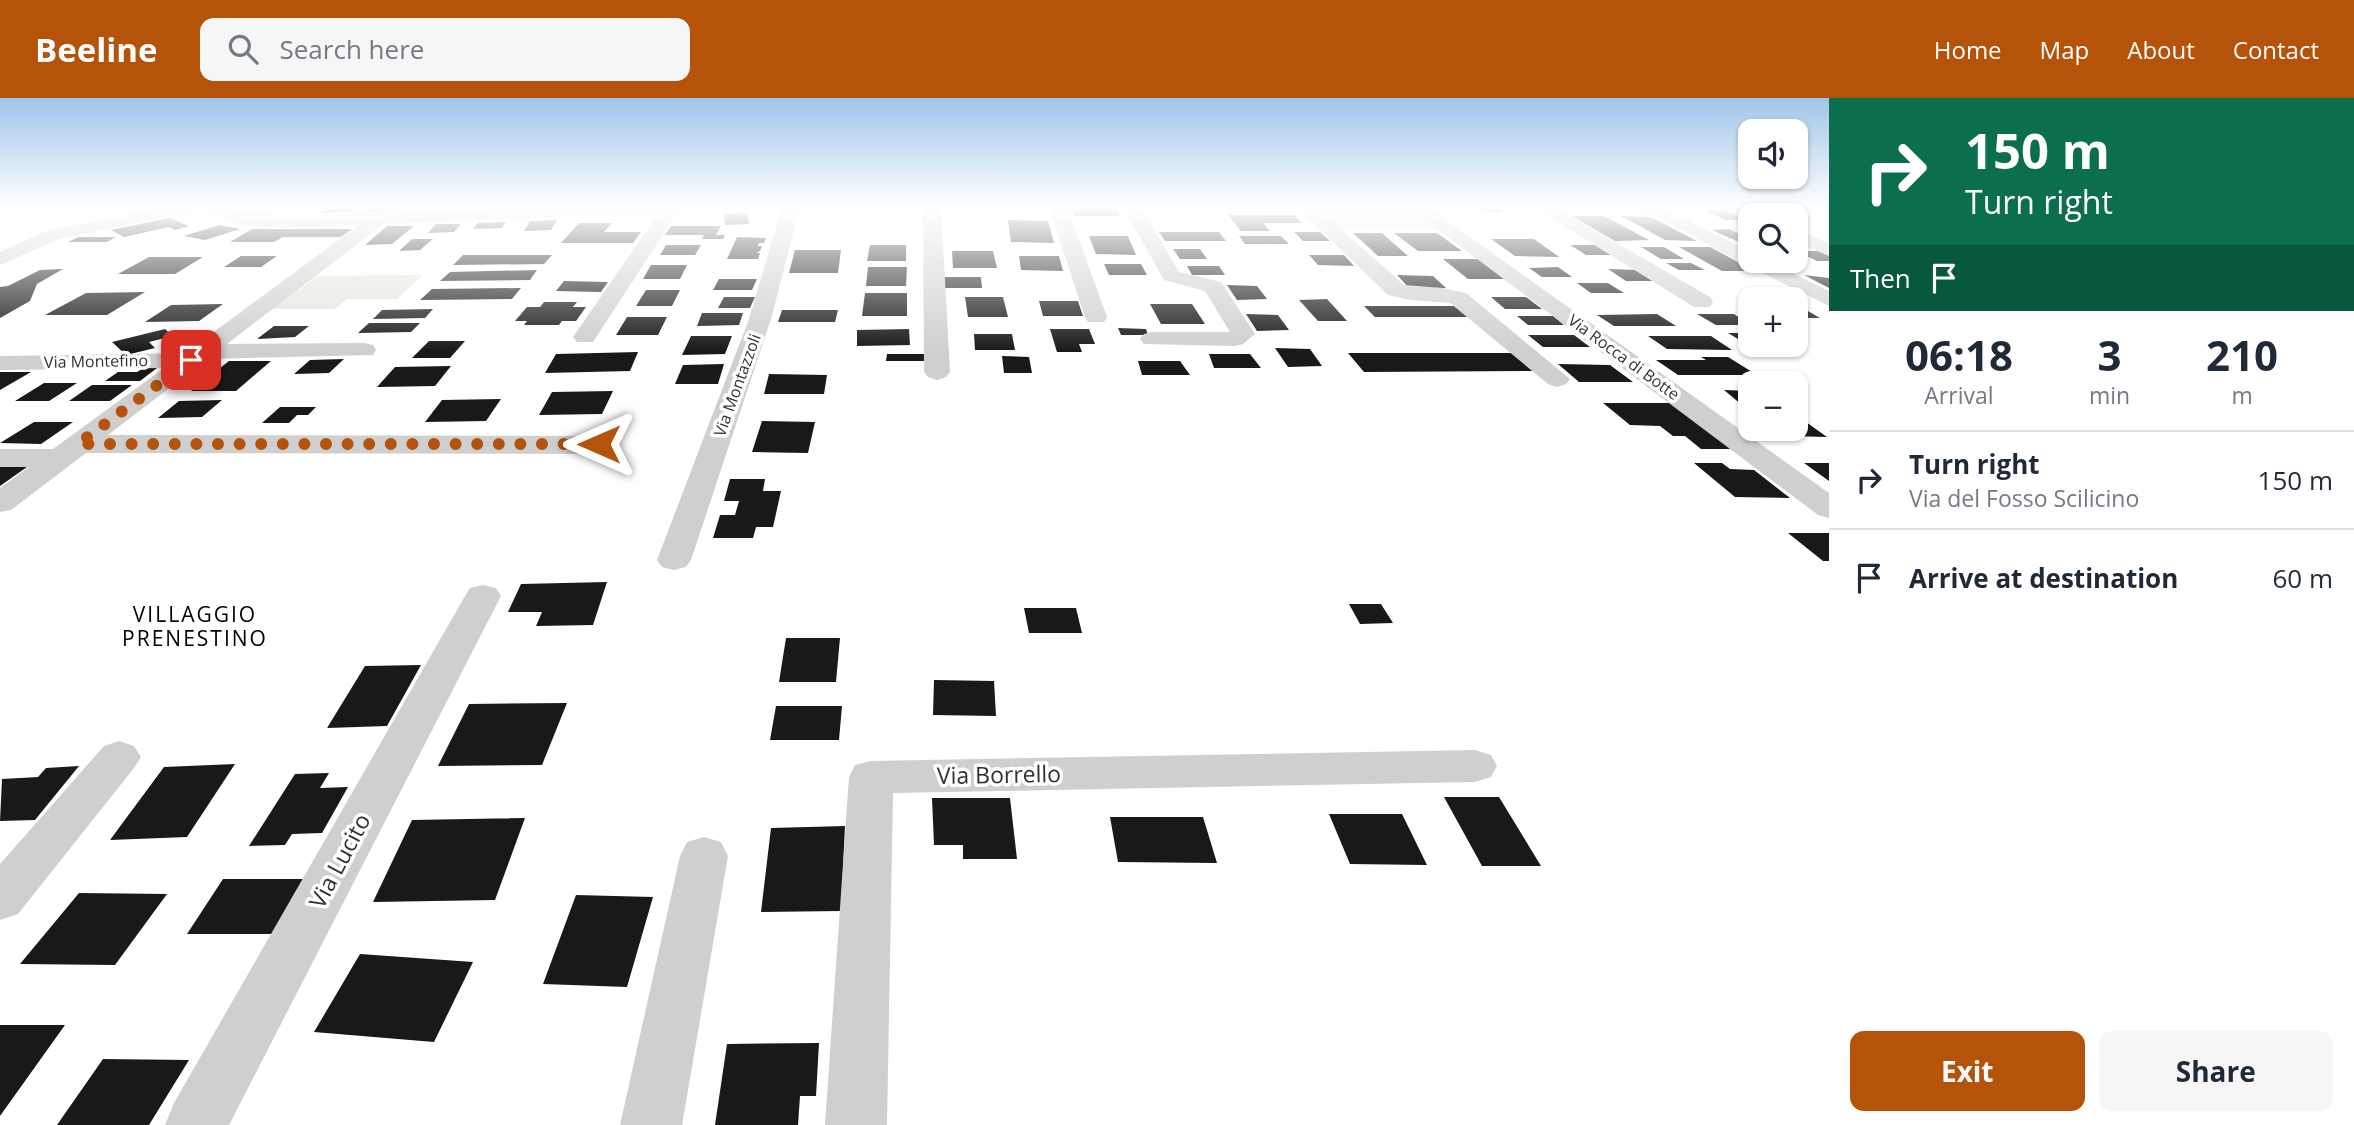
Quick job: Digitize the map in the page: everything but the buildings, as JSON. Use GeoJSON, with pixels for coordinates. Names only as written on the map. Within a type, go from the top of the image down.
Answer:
{"type":"FeatureCollection","features":[{"type":"Feature","properties":{"kind":"street"},"geometry":{"type":"LineString","coordinates":[[0,503],[332,255]]}},
{"type":"Feature","properties":{"kind":"street"},"geometry":{"type":"LineString","coordinates":[[585,337],[639,255]]}},
{"type":"Feature","properties":{"kind":"street","name":"Via Montazzoli"},"geometry":{"type":"LineString","coordinates":[[674,560],[760,320],[778,255]]}},
{"type":"Feature","properties":{"kind":"street"},"geometry":{"type":"LineString","coordinates":[[933,255],[937,372]]}},
{"type":"Feature","properties":{"kind":"street"},"geometry":{"type":"LineString","coordinates":[[1075,255],[1096,317]]}},
{"type":"Feature","properties":{"kind":"street"},"geometry":{"type":"LineString","coordinates":[[1152,339],[1235,340],[1243,334],[1213,287],[1171,276],[1159,255]]}},
{"type":"Feature","properties":{"kind":"street"},"geometry":{"type":"LineString","coordinates":[[1358,255],[1396,290],[1407,294],[1458,298],[1557,379]]}},
{"type":"Feature","properties":{"kind":"street","name":"Via Rocca di Botte"},"geometry":{"type":"LineString","coordinates":[[1483,255],[1829,508]]}},
{"type":"Feature","properties":{"kind":"street"},"geometry":{"type":"LineString","coordinates":[[1623,255],[1702,302]]}},
{"type":"Feature","properties":{"kind":"street"},"geometry":{"type":"LineString","coordinates":[[1778,273],[1829,299]]}},
{"type":"Feature","properties":{"kind":"street","name":"Via Montefino"},"geometry":{"type":"LineString","coordinates":[[0,363],[364,350]]}},
{"type":"Feature","properties":{"kind":"street"},"geometry":{"type":"LineString","coordinates":[[0,458],[70,451],[599,444]]}},
{"type":"Feature","properties":{"kind":"street","name":"Via Lucito"},"geometry":{"type":"LineString","coordinates":[[196,1125],[482,596]]}},
{"type":"Feature","properties":{"kind":"street"},"geometry":{"type":"LineString","coordinates":[[0,899],[119,757]]}},
{"type":"Feature","properties":{"kind":"street","name":"Via Borrello"},"geometry":{"type":"LineString","coordinates":[[856,1125],[871,777],[1475,765]]}},
{"type":"Feature","properties":{"kind":"street"},"geometry":{"type":"LineString","coordinates":[[651,1125],[704,856]]}},
{"type":"Feature","properties":{"kind":"shaded area"},"geometry":{"type":"Polygon","coordinates":[[[423,275],[397,299],[347,299],[335,309],[272,309],[317,276],[423,275]]]}},
{"type":"Feature","properties":{"kind":"district","name":"VILLAGGIO PRENESTINO"},"geometry":{"type":"Point","coordinates":[195,627]}},
{"type":"Feature","properties":{"kind":"route"},"geometry":{"type":"LineString","coordinates":[[191,360],[78,444],[599,444]]}}]}
